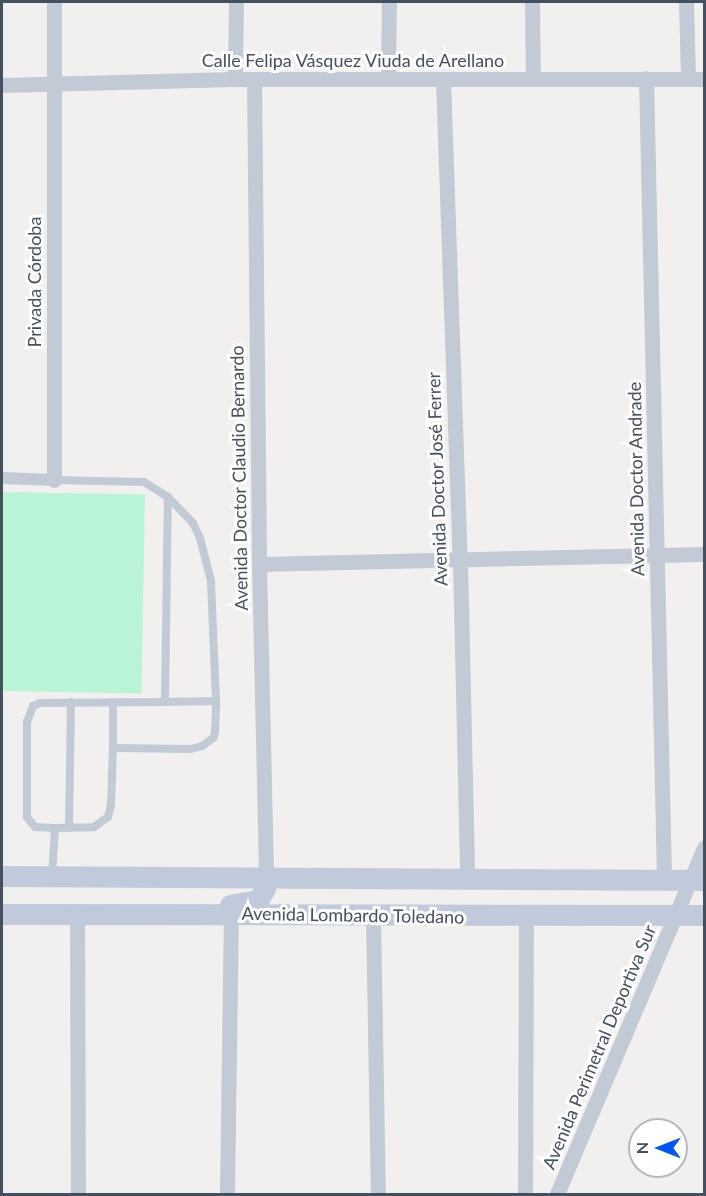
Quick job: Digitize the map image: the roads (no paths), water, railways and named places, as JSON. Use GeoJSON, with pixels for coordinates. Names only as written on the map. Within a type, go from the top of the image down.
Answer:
{"type":"FeatureCollection","features":[{"type":"Feature","properties":{"kind":"main road","name":"Avenida Lombardo Toledano"},"geometry":{"type":"LineString","coordinates":[[2,876],[698,879]]}},
{"type":"Feature","properties":{"kind":"main road"},"geometry":{"type":"LineString","coordinates":[[2,889],[23,886],[52,876]]}},
{"type":"Feature","properties":{"kind":"main road"},"geometry":{"type":"LineString","coordinates":[[162,914],[186,906],[251,902],[262,895],[266,876]]}},
{"type":"Feature","properties":{"kind":"main road","name":"Avenida Lombardo Toledano"},"geometry":{"type":"LineString","coordinates":[[2,914],[705,915]]}},
{"type":"Feature","properties":{"kind":"street","name":"Privada Córdoba"},"geometry":{"type":"LineString","coordinates":[[54,2],[54,480]]}},
{"type":"Feature","properties":{"kind":"street"},"geometry":{"type":"LineString","coordinates":[[235,79],[236,2]]}},
{"type":"Feature","properties":{"kind":"street"},"geometry":{"type":"LineString","coordinates":[[388,79],[389,2]]}},
{"type":"Feature","properties":{"kind":"street"},"geometry":{"type":"LineString","coordinates":[[532,2],[533,79]]}},
{"type":"Feature","properties":{"kind":"street"},"geometry":{"type":"LineString","coordinates":[[686,2],[688,79]]}},
{"type":"Feature","properties":{"kind":"street","name":"Avenida Doctor Andrade"},"geometry":{"type":"LineString","coordinates":[[646,78],[664,880]]}},
{"type":"Feature","properties":{"kind":"street","name":"Calle Felipa Vásquez Viuda de Arellano"},"geometry":{"type":"LineString","coordinates":[[2,85],[235,79],[705,79]]}},
{"type":"Feature","properties":{"kind":"street","name":"Avenida Doctor Claudio Bernardo"},"geometry":{"type":"LineString","coordinates":[[254,79],[266,876]]}},
{"type":"Feature","properties":{"kind":"street","name":"Avenida Doctor José Ferrer"},"geometry":{"type":"LineString","coordinates":[[443,80],[460,560],[467,878]]}},
{"type":"Feature","properties":{"kind":"street"},"geometry":{"type":"LineString","coordinates":[[2,478],[54,480]]}},
{"type":"Feature","properties":{"kind":"street"},"geometry":{"type":"LineString","coordinates":[[260,564],[705,554]]}},
{"type":"Feature","properties":{"kind":"street","name":"Avenida Perimetral Deportiva Sur"},"geometry":{"type":"LineString","coordinates":[[557,1194],[676,915],[698,879],[705,848]]}},
{"type":"Feature","properties":{"kind":"street"},"geometry":{"type":"LineString","coordinates":[[227,1194],[231,914]]}},
{"type":"Feature","properties":{"kind":"street"},"geometry":{"type":"LineString","coordinates":[[77,915],[78,1194]]}},
{"type":"Feature","properties":{"kind":"street"},"geometry":{"type":"LineString","coordinates":[[373,915],[378,1194]]}},
{"type":"Feature","properties":{"kind":"street"},"geometry":{"type":"LineString","coordinates":[[525,1194],[526,916]]}},
{"type":"Feature","properties":{"kind":"lane"},"geometry":{"type":"LineString","coordinates":[[54,480],[144,482],[168,497],[192,523],[207,562],[211,581],[216,701],[213,738],[202,746],[191,749],[113,748]]}},
{"type":"Feature","properties":{"kind":"lane"},"geometry":{"type":"LineString","coordinates":[[165,702],[168,497]]}},
{"type":"Feature","properties":{"kind":"lane"},"geometry":{"type":"LineString","coordinates":[[113,702],[111,805],[108,817],[93,827],[35,827],[27,817],[27,722],[30,710],[36,704],[71,702],[216,701]]}},
{"type":"Feature","properties":{"kind":"lane"},"geometry":{"type":"LineString","coordinates":[[69,828],[71,702]]}},
{"type":"Feature","properties":{"kind":"lane"},"geometry":{"type":"LineString","coordinates":[[52,876],[56,828]]}}]}
